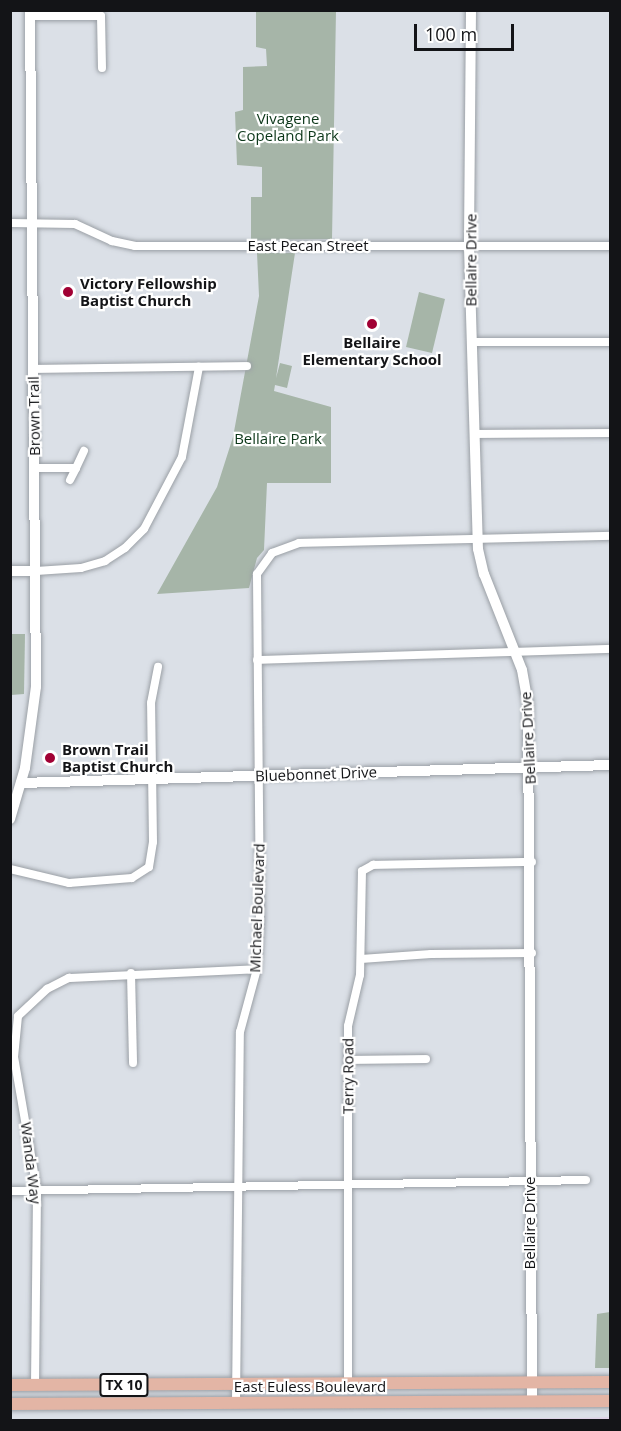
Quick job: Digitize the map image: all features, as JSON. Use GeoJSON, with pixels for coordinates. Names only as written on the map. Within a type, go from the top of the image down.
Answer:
{"type":"FeatureCollection","features":[{"type":"Feature","properties":{"kind":"main road","name":"East Euless Boulevard"},"geometry":{"type":"LineString","coordinates":[[10,1385],[610,1382]]}},
{"type":"Feature","properties":{"kind":"main road","name":"East Euless Boulevard"},"geometry":{"type":"LineString","coordinates":[[10,1404],[610,1401]]}},
{"type":"Feature","properties":{"kind":"street","name":"Bellaire Drive"},"geometry":{"type":"LineString","coordinates":[[471,10],[469,247],[477,539],[484,574],[527,692],[532,862],[532,1401]]}},
{"type":"Feature","properties":{"kind":"street"},"geometry":{"type":"LineString","coordinates":[[30,13],[101,16],[102,68]]}},
{"type":"Feature","properties":{"kind":"street","name":"Brown Trail"},"geometry":{"type":"LineString","coordinates":[[10,819],[21,783],[36,687],[30,13]]}},
{"type":"Feature","properties":{"kind":"street","name":"East Pecan Street"},"geometry":{"type":"LineString","coordinates":[[10,223],[75,224],[112,241],[135,246],[610,246]]}},
{"type":"Feature","properties":{"kind":"street"},"geometry":{"type":"LineString","coordinates":[[471,342],[610,342]]}},
{"type":"Feature","properties":{"kind":"street"},"geometry":{"type":"LineString","coordinates":[[34,369],[246,366]]}},
{"type":"Feature","properties":{"kind":"street"},"geometry":{"type":"LineString","coordinates":[[10,571],[81,568],[105,561],[125,548],[144,529],[182,456],[199,367]]}},
{"type":"Feature","properties":{"kind":"street"},"geometry":{"type":"LineString","coordinates":[[474,434],[610,434]]}},
{"type":"Feature","properties":{"kind":"street"},"geometry":{"type":"LineString","coordinates":[[70,480],[84,451]]}},
{"type":"Feature","properties":{"kind":"street"},"geometry":{"type":"LineString","coordinates":[[35,468],[76,468]]}},
{"type":"Feature","properties":{"kind":"street"},"geometry":{"type":"LineString","coordinates":[[477,539],[610,536]]}},
{"type":"Feature","properties":{"kind":"street","name":"Michael Boulevard"},"geometry":{"type":"LineString","coordinates":[[236,1402],[240,1032],[257,969],[261,775],[256,583],[267,558],[279,548],[298,543],[477,539]]}},
{"type":"Feature","properties":{"kind":"street"},"geometry":{"type":"LineString","coordinates":[[258,660],[610,649]]}},
{"type":"Feature","properties":{"kind":"street"},"geometry":{"type":"LineString","coordinates":[[10,869],[69,883],[142,874],[152,854],[151,703],[158,667]]}},
{"type":"Feature","properties":{"kind":"street","name":"Bluebonnet Drive"},"geometry":{"type":"LineString","coordinates":[[21,783],[610,765]]}},
{"type":"Feature","properties":{"kind":"street","name":"Terry Road"},"geometry":{"type":"LineString","coordinates":[[348,1383],[348,1026],[358,992],[362,883],[367,865],[532,862]]}},
{"type":"Feature","properties":{"kind":"street"},"geometry":{"type":"LineString","coordinates":[[361,959],[431,954],[532,953]]}},
{"type":"Feature","properties":{"kind":"street","name":"Wanda Way"},"geometry":{"type":"LineString","coordinates":[[35,1385],[37,1190],[14,1057],[15,1022],[24,1006],[69,978],[257,969]]}},
{"type":"Feature","properties":{"kind":"street"},"geometry":{"type":"LineString","coordinates":[[131,974],[133,1063]]}},
{"type":"Feature","properties":{"kind":"street"},"geometry":{"type":"LineString","coordinates":[[349,1060],[426,1059]]}},
{"type":"Feature","properties":{"kind":"street"},"geometry":{"type":"LineString","coordinates":[[10,1191],[585,1180]]}},
{"type":"Feature","properties":{"kind":"shaded area"},"geometry":{"type":"Polygon","coordinates":[[[610,1417],[610,1420],[146,1420],[578,1418],[610,1417]]]}},
{"type":"Feature","properties":{"kind":"green space","name":"Vivagene Copeland Park"},"geometry":{"type":"Polygon","coordinates":[[[256,11],[336,11],[332,239],[251,240],[251,197],[262,197],[262,167],[237,165],[235,112],[243,110],[243,67],[267,66],[266,49],[256,47],[256,11]]]}},
{"type":"Feature","properties":{"kind":"green space","name":"Bellaire Park"},"geometry":{"type":"Polygon","coordinates":[[[257,253],[295,253],[276,378],[280,363],[292,366],[287,388],[275,385],[274,391],[331,407],[331,483],[267,483],[264,550],[257,558],[249,588],[157,594],[217,487],[233,437],[259,296],[257,253]]]}},
{"type":"Feature","properties":{"kind":"green space"},"geometry":{"type":"Polygon","coordinates":[[[419,292],[445,299],[432,353],[406,347],[419,292]]]}},
{"type":"Feature","properties":{"kind":"green space"},"geometry":{"type":"Polygon","coordinates":[[[11,634],[25,634],[24,694],[11,695],[11,634]]]}},
{"type":"Feature","properties":{"kind":"green space"},"geometry":{"type":"Polygon","coordinates":[[[610,1312],[610,1368],[595,1368],[597,1314],[610,1312]]]}},
{"type":"Feature","properties":{"kind":"place","name":"Victory Fellowship Baptist Church"},"geometry":{"type":"Point","coordinates":[68,292]}},
{"type":"Feature","properties":{"kind":"place","name":"Bellaire Elementary School"},"geometry":{"type":"Point","coordinates":[372,324]}},
{"type":"Feature","properties":{"kind":"place","name":"Brown Trail Baptist Church"},"geometry":{"type":"Point","coordinates":[50,758]}}]}
